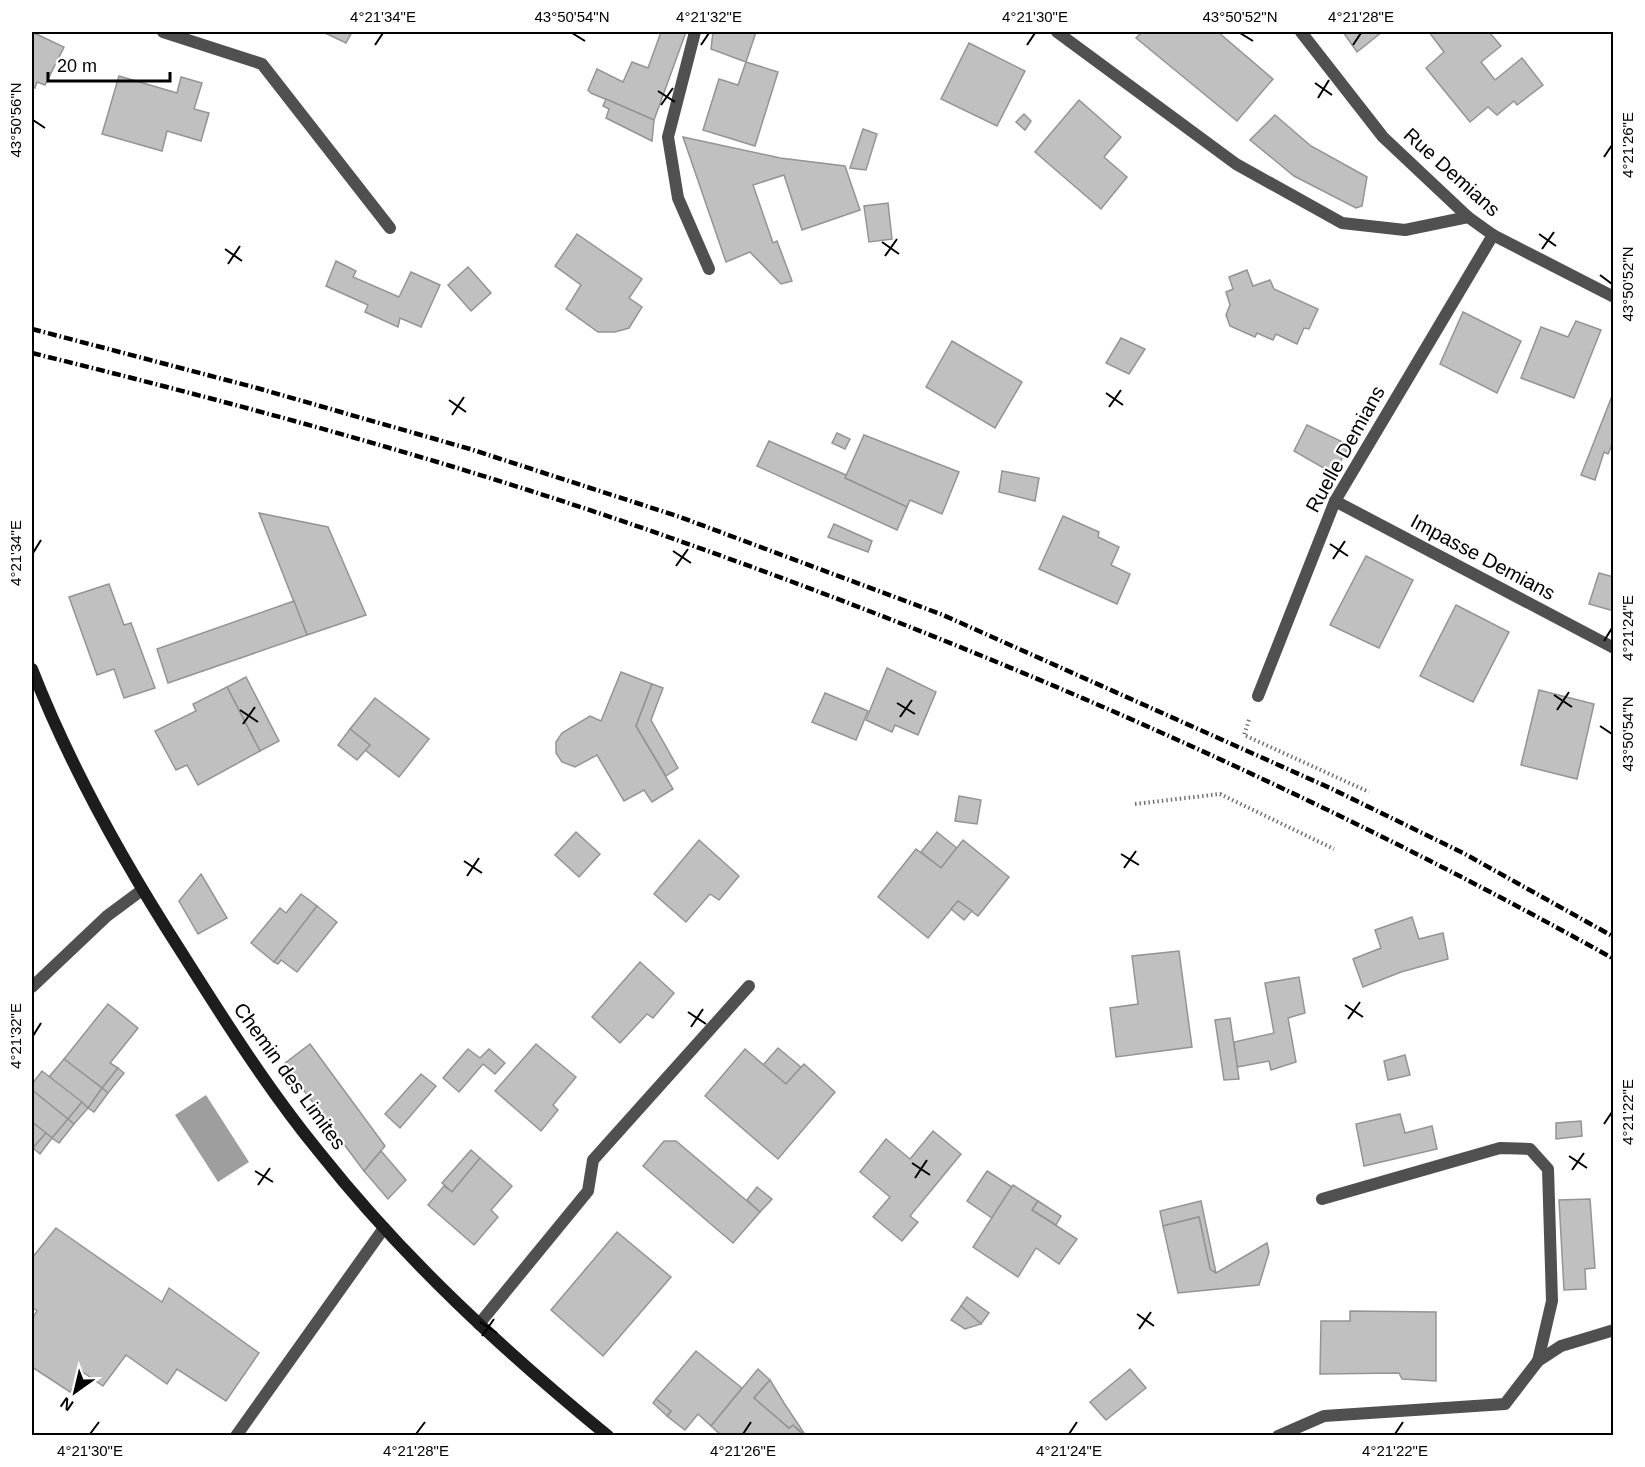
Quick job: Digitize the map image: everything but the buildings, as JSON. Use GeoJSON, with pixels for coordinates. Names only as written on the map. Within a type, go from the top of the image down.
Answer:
{"type":"FeatureCollection","features":[{"type":"Feature","properties":{"kind":"street"},"geometry":{"type":"LineString","coordinates":[[163,32],[262,64],[390,228]]}},
{"type":"Feature","properties":{"kind":"street"},"geometry":{"type":"LineString","coordinates":[[695,32],[668,137],[678,198],[709,269]]}},
{"type":"Feature","properties":{"kind":"street"},"geometry":{"type":"LineString","coordinates":[[1057,32],[1236,164],[1342,223],[1405,230],[1468,217]]}},
{"type":"Feature","properties":{"kind":"street","name":"Rue Demians"},"geometry":{"type":"LineString","coordinates":[[1301,32],[1383,137],[1468,217],[1493,235],[1614,297]]}},
{"type":"Feature","properties":{"kind":"street","name":"Ruelle Demians"},"geometry":{"type":"LineString","coordinates":[[1258,696],[1335,501],[1493,235]]}},
{"type":"Feature","properties":{"kind":"street","name":"Impasse Demians"},"geometry":{"type":"LineString","coordinates":[[1335,501],[1614,648]]}},
{"type":"Feature","properties":{"kind":"street","name":"Chemin des Limites"},"geometry":{"type":"LineString","coordinates":[[32,669],[82,783],[142,890],[267,1080],[319,1153],[384,1228],[478,1323],[608,1436]]}},
{"type":"Feature","properties":{"kind":"street"},"geometry":{"type":"LineString","coordinates":[[32,987],[107,916],[142,890]]}},
{"type":"Feature","properties":{"kind":"street"},"geometry":{"type":"LineString","coordinates":[[478,1323],[588,1191],[593,1160],[749,986]]}},
{"type":"Feature","properties":{"kind":"street"},"geometry":{"type":"LineString","coordinates":[[1322,1199],[1500,1148],[1530,1149],[1548,1169],[1552,1301],[1538,1361]]}},
{"type":"Feature","properties":{"kind":"street"},"geometry":{"type":"LineString","coordinates":[[236,1436],[384,1228]]}},
{"type":"Feature","properties":{"kind":"street"},"geometry":{"type":"LineString","coordinates":[[1278,1436],[1324,1416],[1505,1404],[1538,1361],[1561,1346],[1614,1330]]}},
{"type":"Feature","properties":{"kind":"path"},"geometry":{"type":"LineString","coordinates":[[1258,696],[1244,735],[1369,792]]}},
{"type":"Feature","properties":{"kind":"path"},"geometry":{"type":"LineString","coordinates":[[1135,804],[1220,794],[1334,849]]}},
{"type":"Feature","properties":{"kind":"shaded area"},"geometry":{"type":"Polygon","coordinates":[[[206,1095],[249,1162],[218,1182],[175,1115],[206,1095]]]}},
{"type":"Feature","properties":{"kind":"railway"},"geometry":{"type":"LineString","coordinates":[[32,329],[257,388],[470,449],[680,517],[943,615],[1330,788],[1465,854],[1614,937]]}},
{"type":"Feature","properties":{"kind":"railway"},"geometry":{"type":"LineString","coordinates":[[32,353],[274,415],[513,485],[671,538],[913,628],[1152,728],[1269,782],[1385,838],[1614,959]]}}]}
